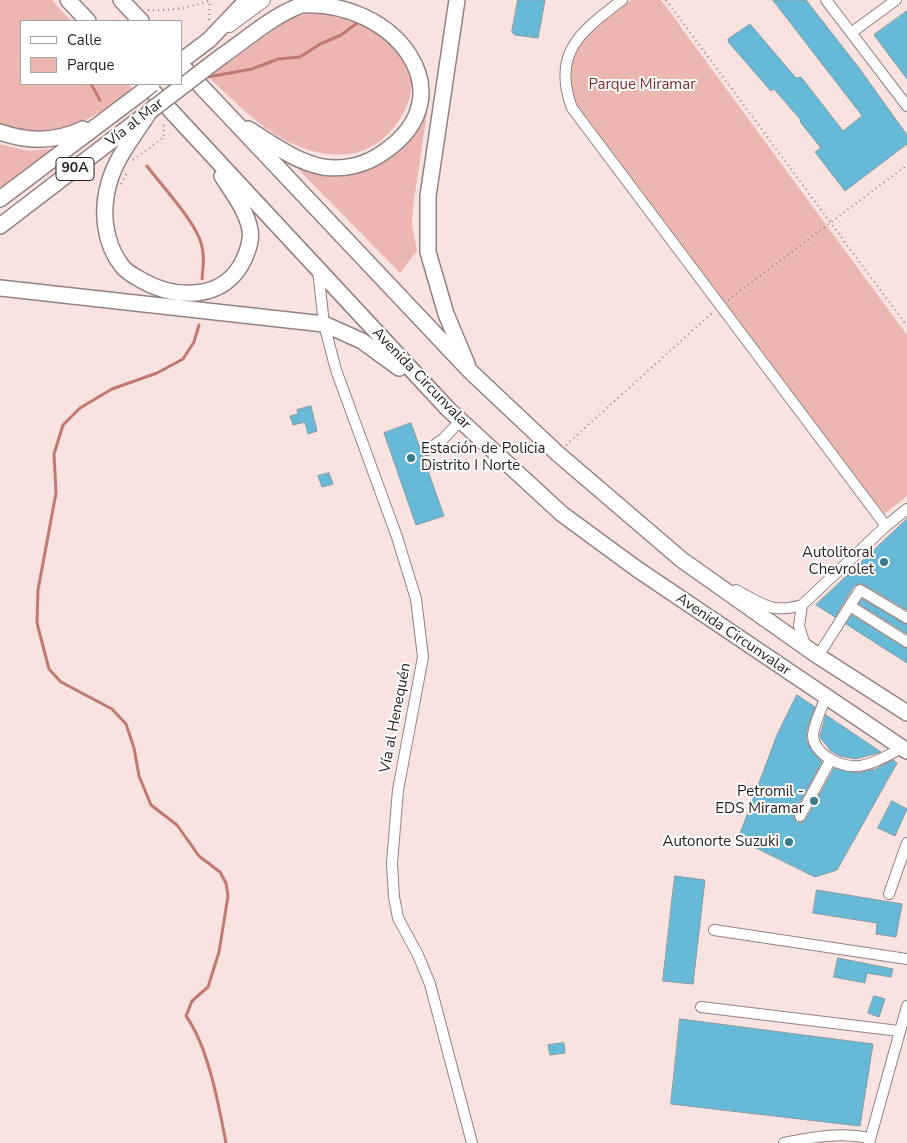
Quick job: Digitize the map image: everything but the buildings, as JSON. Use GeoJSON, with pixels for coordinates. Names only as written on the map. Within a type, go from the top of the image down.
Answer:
{"type":"FeatureCollection","features":[{"type":"Feature","properties":{"kind":"highway"},"geometry":{"type":"LineString","coordinates":[[60,0],[85,18]]}},
{"type":"Feature","properties":{"kind":"highway"},"geometry":{"type":"LineString","coordinates":[[68,0],[85,18]]}},
{"type":"Feature","properties":{"kind":"highway"},"geometry":{"type":"LineString","coordinates":[[121,0],[139,13]]}},
{"type":"Feature","properties":{"kind":"highway"},"geometry":{"type":"LineString","coordinates":[[182,62],[209,40],[247,0]]}},
{"type":"Feature","properties":{"kind":"highway","name":"Vía al Mar"},"geometry":{"type":"LineString","coordinates":[[0,226],[222,56],[287,11],[318,1],[342,0],[376,10],[395,24],[411,46],[421,78],[418,104],[414,116],[400,137],[379,156],[365,163],[346,167],[321,166],[294,156],[228,116]]}},
{"type":"Feature","properties":{"kind":"highway"},"geometry":{"type":"LineString","coordinates":[[457,0],[428,196],[428,252],[446,314],[471,372]]}},
{"type":"Feature","properties":{"kind":"highway","name":"Avenida Circunvalar"},"geometry":{"type":"LineString","coordinates":[[182,64],[228,116],[471,372],[557,453],[697,571],[812,652],[907,713]]}},
{"type":"Feature","properties":{"kind":"highway"},"geometry":{"type":"LineString","coordinates":[[0,132],[25,140],[50,139],[72,134],[94,124],[142,89]]}},
{"type":"Feature","properties":{"kind":"highway","name":"Vía al Mar"},"geometry":{"type":"LineString","coordinates":[[0,198],[142,89]]}},
{"type":"Feature","properties":{"kind":"highway","name":"Avenida Circunvalar"},"geometry":{"type":"LineString","coordinates":[[142,89],[174,114],[448,409],[562,514],[637,570],[905,750]]}},
{"type":"Feature","properties":{"kind":"highway"},"geometry":{"type":"LineString","coordinates":[[150,111],[114,168],[106,193],[107,236],[112,250],[123,268],[149,284],[175,294],[194,294],[212,290],[236,273],[248,250],[251,236],[250,227],[238,202],[205,147]]}},
{"type":"Feature","properties":{"kind":"highway"},"geometry":{"type":"LineString","coordinates":[[0,288],[324,324],[346,332],[374,348],[448,409]]}},
{"type":"Feature","properties":{"kind":"main road"},"geometry":{"type":"LineString","coordinates":[[209,40],[263,0]]}},
{"type":"Feature","properties":{"kind":"main road"},"geometry":{"type":"LineString","coordinates":[[222,56],[300,0]]}},
{"type":"Feature","properties":{"kind":"street"},"geometry":{"type":"LineString","coordinates":[[622,0],[585,28],[568,58],[565,75],[566,92],[572,108],[886,526]]}},
{"type":"Feature","properties":{"kind":"street"},"geometry":{"type":"LineString","coordinates":[[826,0],[907,106]]}},
{"type":"Feature","properties":{"kind":"street"},"geometry":{"type":"LineString","coordinates":[[852,33],[896,0]]}},
{"type":"Feature","properties":{"kind":"street","name":"Vía al Henequén"},"geometry":{"type":"LineString","coordinates":[[318,270],[324,324],[336,370],[397,536],[416,599],[423,657],[398,790],[392,864],[394,897],[398,918],[418,955],[430,984],[472,1143]]}},
{"type":"Feature","properties":{"kind":"street"},"geometry":{"type":"LineString","coordinates":[[427,450],[443,439],[460,421]]}},
{"type":"Feature","properties":{"kind":"street"},"geometry":{"type":"LineString","coordinates":[[697,571],[766,607],[787,609],[802,605],[886,526],[907,509]]}},
{"type":"Feature","properties":{"kind":"street"},"geometry":{"type":"LineString","coordinates":[[802,605],[798,626],[800,635],[812,652],[850,606],[860,590],[907,618]]}},
{"type":"Feature","properties":{"kind":"street"},"geometry":{"type":"LineString","coordinates":[[850,606],[907,642]]}},
{"type":"Feature","properties":{"kind":"street"},"geometry":{"type":"LineString","coordinates":[[825,698],[813,736],[819,751],[831,759],[847,767],[870,765],[905,750]]}},
{"type":"Feature","properties":{"kind":"street"},"geometry":{"type":"LineString","coordinates":[[800,816],[831,759]]}},
{"type":"Feature","properties":{"kind":"street"},"geometry":{"type":"LineString","coordinates":[[889,894],[907,843]]}},
{"type":"Feature","properties":{"kind":"street"},"geometry":{"type":"LineString","coordinates":[[714,930],[907,959]]}},
{"type":"Feature","properties":{"kind":"street"},"geometry":{"type":"LineString","coordinates":[[784,1143],[821,1136],[856,1135],[870,1140],[907,1006]]}},
{"type":"Feature","properties":{"kind":"street"},"geometry":{"type":"LineString","coordinates":[[701,1007],[899,1031]]}},
{"type":"Feature","properties":{"kind":"path"},"geometry":{"type":"LineString","coordinates":[[139,13],[168,11],[197,5],[210,0]]}},
{"type":"Feature","properties":{"kind":"path"},"geometry":{"type":"LineString","coordinates":[[666,0],[907,326]]}},
{"type":"Feature","properties":{"kind":"path"},"geometry":{"type":"LineString","coordinates":[[132,161],[164,137],[163,126],[174,114]]}},
{"type":"Feature","properties":{"kind":"path"},"geometry":{"type":"LineString","coordinates":[[106,193],[123,183],[129,168]]}},
{"type":"Feature","properties":{"kind":"green space"},"geometry":{"type":"Polygon","coordinates":[[[0,0],[52,0],[70,20],[20,20],[20,85],[129,85],[133,89],[98,113],[72,126],[59,130],[30,134],[0,127],[0,0]]]}},
{"type":"Feature","properties":{"kind":"green space","name":"Parque Miramar"},"geometry":{"type":"Polygon","coordinates":[[[631,0],[661,0],[907,335],[907,496],[883,515],[576,107],[570,88],[570,71],[573,57],[591,32],[631,0]]]}},
{"type":"Feature","properties":{"kind":"green space"},"geometry":{"type":"Polygon","coordinates":[[[321,10],[382,23],[403,54],[411,72],[410,96],[400,120],[383,139],[373,146],[355,153],[341,155],[312,151],[278,136],[253,118],[208,77],[292,18],[321,10]]]}},
{"type":"Feature","properties":{"kind":"green space"},"geometry":{"type":"Polygon","coordinates":[[[429,98],[413,207],[412,225],[417,251],[400,273],[298,169],[314,172],[345,173],[375,167],[388,160],[400,150],[411,136],[429,98]]]}},
{"type":"Feature","properties":{"kind":"green space"},"geometry":{"type":"Polygon","coordinates":[[[0,144],[28,151],[58,148],[0,194],[0,144]]]}},
{"type":"Feature","properties":{"kind":"waterway"},"geometry":{"type":"LineString","coordinates":[[208,77],[252,69],[278,59],[300,57],[320,44],[341,35],[360,21]]}},
{"type":"Feature","properties":{"kind":"waterway"},"geometry":{"type":"LineString","coordinates":[[92,85],[100,100]]}},
{"type":"Feature","properties":{"kind":"waterway"},"geometry":{"type":"LineString","coordinates":[[147,166],[185,214],[198,234],[203,252],[202,279]]}},
{"type":"Feature","properties":{"kind":"waterway"},"geometry":{"type":"LineString","coordinates":[[199,325],[194,342],[183,359],[157,373],[112,389],[80,408],[63,425],[54,454],[56,493],[38,590],[37,623],[49,669],[61,682],[112,709],[126,724],[134,748],[139,776],[151,805],[177,825],[199,856],[220,872],[226,883],[228,896],[219,952],[208,987],[192,1001],[186,1016],[201,1043],[212,1077],[226,1143]]}},
{"type":"Feature","properties":{"kind":"place","name":"Estación de Policia Distrito I Norte"},"geometry":{"type":"Point","coordinates":[411,458]}},
{"type":"Feature","properties":{"kind":"place","name":"Autolitoral Chevrolet"},"geometry":{"type":"Point","coordinates":[884,562]}},
{"type":"Feature","properties":{"kind":"place","name":"Petromil - EDS Miramar"},"geometry":{"type":"Point","coordinates":[814,801]}},
{"type":"Feature","properties":{"kind":"place","name":"Autonorte Suzuki"},"geometry":{"type":"Point","coordinates":[789,842]}}]}
